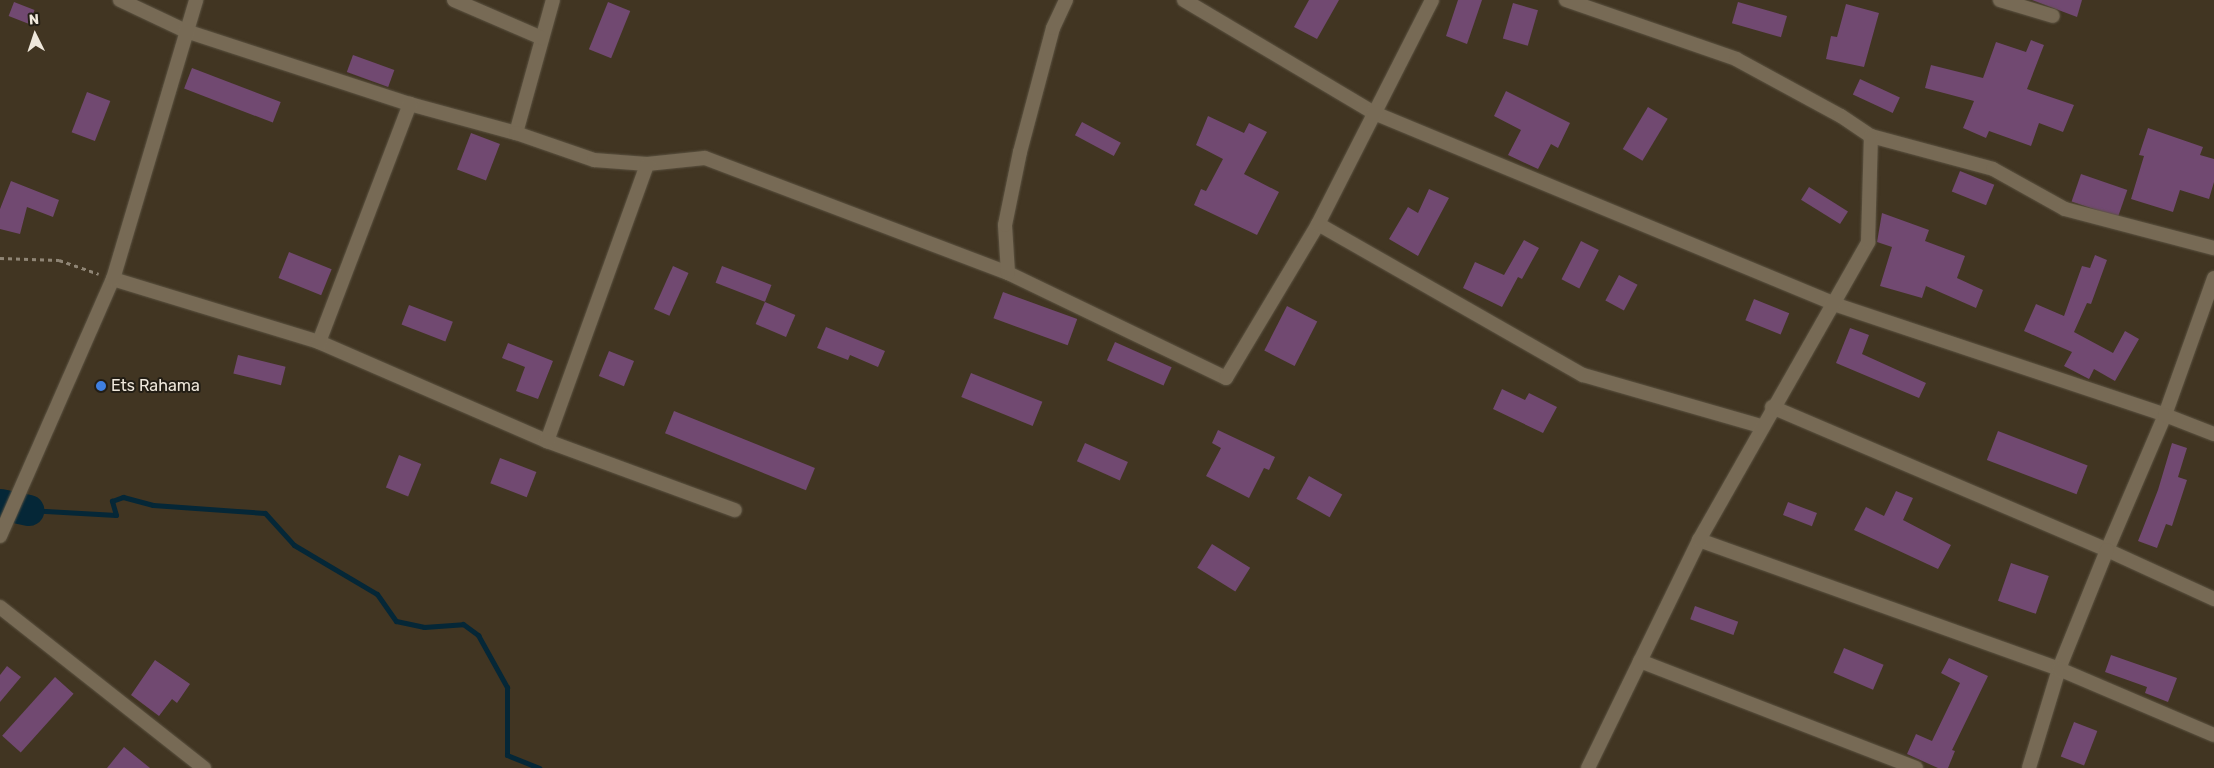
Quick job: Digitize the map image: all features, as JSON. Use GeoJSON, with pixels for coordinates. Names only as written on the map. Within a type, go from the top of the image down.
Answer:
{"type":"FeatureCollection","features":[{"type":"Feature","properties":{"kind":"street"},"geometry":{"type":"LineString","coordinates":[[120,0],[186,31],[410,104],[516,133],[594,160],[647,164],[705,158],[1008,273],[1226,378],[1318,224],[1432,0]]}},
{"type":"Feature","properties":{"kind":"street"},"geometry":{"type":"LineString","coordinates":[[0,536],[113,279],[196,0]]}},
{"type":"Feature","properties":{"kind":"street"},"geometry":{"type":"LineString","coordinates":[[454,0],[542,38]]}},
{"type":"Feature","properties":{"kind":"street"},"geometry":{"type":"LineString","coordinates":[[516,133],[553,0]]}},
{"type":"Feature","properties":{"kind":"street"},"geometry":{"type":"LineString","coordinates":[[1008,273],[1005,225],[1020,152],[1045,54],[1066,0]]}},
{"type":"Feature","properties":{"kind":"street"},"geometry":{"type":"LineString","coordinates":[[1184,0],[1374,114],[1834,304],[2165,415],[2214,434]]}},
{"type":"Feature","properties":{"kind":"street"},"geometry":{"type":"LineString","coordinates":[[1566,0],[1736,59],[1841,116],[1871,136],[1993,169],[2065,209],[2214,248]]}},
{"type":"Feature","properties":{"kind":"street"},"geometry":{"type":"LineString","coordinates":[[2000,0],[2052,16]]}},
{"type":"Feature","properties":{"kind":"street"},"geometry":{"type":"LineString","coordinates":[[319,342],[410,104]]}},
{"type":"Feature","properties":{"kind":"street"},"geometry":{"type":"LineString","coordinates":[[1588,768],[1699,540],[1761,426],[1834,304],[1868,242],[1871,136]]}},
{"type":"Feature","properties":{"kind":"street"},"geometry":{"type":"LineString","coordinates":[[547,441],[647,164]]}},
{"type":"Feature","properties":{"kind":"street"},"geometry":{"type":"LineString","coordinates":[[1318,224],[1583,375],[1761,426]]}},
{"type":"Feature","properties":{"kind":"street"},"geometry":{"type":"LineString","coordinates":[[113,279],[319,342],[547,441],[735,510]]}},
{"type":"Feature","properties":{"kind":"street"},"geometry":{"type":"LineString","coordinates":[[2029,768],[2059,669],[2107,550],[2165,415],[2213,286]]}},
{"type":"Feature","properties":{"kind":"street"},"geometry":{"type":"LineString","coordinates":[[1772,407],[2107,550],[2214,599]]}},
{"type":"Feature","properties":{"kind":"street"},"geometry":{"type":"LineString","coordinates":[[1699,540],[2059,669],[2214,735]]}},
{"type":"Feature","properties":{"kind":"street"},"geometry":{"type":"LineString","coordinates":[[0,607],[204,768]]}},
{"type":"Feature","properties":{"kind":"street"},"geometry":{"type":"LineString","coordinates":[[1640,661],[1916,768]]}},
{"type":"Feature","properties":{"kind":"path"},"geometry":{"type":"LineString","coordinates":[[0,258],[59,260],[113,279]]}},
{"type":"Feature","properties":{"kind":"building"},"geometry":{"type":"Polygon","coordinates":[[[1309,0],[1339,0],[1317,39],[1294,27],[1309,0]]]}},
{"type":"Feature","properties":{"kind":"building"},"geometry":{"type":"Polygon","coordinates":[[[1458,0],[1482,0],[1467,44],[1446,36],[1458,0]]]}},
{"type":"Feature","properties":{"kind":"building"},"geometry":{"type":"Polygon","coordinates":[[[2032,0],[2082,0],[2077,17],[2032,0]]]}},
{"type":"Feature","properties":{"kind":"building"},"geometry":{"type":"Polygon","coordinates":[[[14,2],[35,10],[29,24],[9,16],[14,2]]]}},
{"type":"Feature","properties":{"kind":"building"},"geometry":{"type":"Polygon","coordinates":[[[608,2],[630,11],[611,58],[589,49],[608,2]]]}},
{"type":"Feature","properties":{"kind":"building"},"geometry":{"type":"Polygon","coordinates":[[[1738,2],[1787,16],[1781,37],[1732,23],[1738,2]]]}},
{"type":"Feature","properties":{"kind":"building"},"geometry":{"type":"Polygon","coordinates":[[[1513,3],[1538,10],[1528,46],[1503,39],[1513,3]]]}},
{"type":"Feature","properties":{"kind":"building"},"geometry":{"type":"Polygon","coordinates":[[[1846,4],[1879,13],[1864,67],[1826,59],[1831,36],[1837,37],[1846,4]]]}},
{"type":"Feature","properties":{"kind":"building"},"geometry":{"type":"Polygon","coordinates":[[[2031,40],[2044,45],[2027,89],[2074,105],[2063,132],[2039,123],[2031,146],[1989,131],[1986,138],[1963,128],[1974,101],[1925,88],[1931,65],[1983,78],[1996,42],[2026,52],[2031,40]]]}},
{"type":"Feature","properties":{"kind":"building"},"geometry":{"type":"Polygon","coordinates":[[[353,55],[394,70],[388,87],[347,72],[353,55]]]}},
{"type":"Feature","properties":{"kind":"building"},"geometry":{"type":"Polygon","coordinates":[[[192,68],[281,102],[273,123],[184,89],[192,68]]]}},
{"type":"Feature","properties":{"kind":"building"},"geometry":{"type":"Polygon","coordinates":[[[1860,79],[1900,98],[1893,113],[1853,94],[1860,79]]]}},
{"type":"Feature","properties":{"kind":"building"},"geometry":{"type":"Polygon","coordinates":[[[1506,91],[1570,123],[1558,148],[1551,144],[1538,169],[1508,155],[1521,130],[1494,116],[1506,91]]]}},
{"type":"Feature","properties":{"kind":"building"},"geometry":{"type":"Polygon","coordinates":[[[87,92],[110,101],[95,141],[72,132],[87,92]]]}},
{"type":"Feature","properties":{"kind":"building"},"geometry":{"type":"Polygon","coordinates":[[[1648,107],[1668,119],[1642,161],[1623,149],[1648,107]]]}},
{"type":"Feature","properties":{"kind":"building"},"geometry":{"type":"Polygon","coordinates":[[[1208,116],[1244,133],[1249,123],[1267,132],[1244,174],[1279,192],[1257,235],[1194,205],[1201,189],[1206,191],[1223,159],[1196,145],[1208,116]]]}},
{"type":"Feature","properties":{"kind":"building"},"geometry":{"type":"Polygon","coordinates":[[[1082,122],[1121,143],[1114,156],[1075,135],[1082,122]]]}},
{"type":"Feature","properties":{"kind":"building"},"geometry":{"type":"Polygon","coordinates":[[[2148,128],[2203,147],[2200,155],[2214,159],[2214,182],[2209,199],[2180,190],[2173,212],[2131,199],[2144,156],[2139,155],[2148,128]]]}},
{"type":"Feature","properties":{"kind":"building"},"geometry":{"type":"Polygon","coordinates":[[[471,133],[500,144],[486,181],[457,169],[471,133]]]}},
{"type":"Feature","properties":{"kind":"building"},"geometry":{"type":"Polygon","coordinates":[[[1960,171],[1994,185],[1986,205],[1952,191],[1960,171]]]}},
{"type":"Feature","properties":{"kind":"building"},"geometry":{"type":"Polygon","coordinates":[[[2081,174],[2127,190],[2118,217],[2072,201],[2081,174]]]}},
{"type":"Feature","properties":{"kind":"building"},"geometry":{"type":"Polygon","coordinates":[[[11,181],[59,200],[53,217],[27,207],[20,234],[0,229],[0,209],[11,181]]]}},
{"type":"Feature","properties":{"kind":"building"},"geometry":{"type":"Polygon","coordinates":[[[1809,187],[1848,211],[1840,224],[1801,200],[1809,187]]]}},
{"type":"Feature","properties":{"kind":"building"},"geometry":{"type":"Polygon","coordinates":[[[1429,189],[1449,198],[1418,256],[1389,239],[1408,207],[1418,213],[1429,189]]]}},
{"type":"Feature","properties":{"kind":"building"},"geometry":{"type":"Polygon","coordinates":[[[1882,213],[1929,230],[1925,241],[1965,256],[1957,278],[1983,290],[1976,308],[1926,286],[1922,298],[1880,286],[1892,247],[1877,242],[1882,213]]]}},
{"type":"Feature","properties":{"kind":"building"},"geometry":{"type":"Polygon","coordinates":[[[1524,240],[1539,248],[1522,279],[1518,277],[1502,307],[1463,288],[1475,262],[1504,275],[1524,240]]]}},
{"type":"Feature","properties":{"kind":"building"},"geometry":{"type":"Polygon","coordinates":[[[1581,241],[1599,250],[1579,288],[1561,279],[1581,241]]]}},
{"type":"Feature","properties":{"kind":"building"},"geometry":{"type":"Polygon","coordinates":[[[289,252],[332,269],[321,295],[279,278],[289,252]]]}},
{"type":"Feature","properties":{"kind":"building"},"geometry":{"type":"Polygon","coordinates":[[[2095,255],[2107,260],[2091,304],[2087,303],[2074,332],[2113,353],[2125,331],[2139,339],[2115,381],[2094,369],[2089,379],[2064,366],[2072,352],[2024,331],[2036,304],[2064,316],[2082,266],[2090,268],[2095,255]]]}},
{"type":"Feature","properties":{"kind":"building"},"geometry":{"type":"Polygon","coordinates":[[[673,266],[689,273],[669,316],[654,309],[673,266]]]}},
{"type":"Feature","properties":{"kind":"building"},"geometry":{"type":"Polygon","coordinates":[[[722,266],[771,285],[765,302],[716,283],[722,266]]]}},
{"type":"Feature","properties":{"kind":"building"},"geometry":{"type":"Polygon","coordinates":[[[1619,275],[1638,285],[1624,310],[1605,301],[1619,275]]]}},
{"type":"Feature","properties":{"kind":"building"},"geometry":{"type":"Polygon","coordinates":[[[1003,292],[1077,319],[1068,345],[993,318],[1003,292]]]}},
{"type":"Feature","properties":{"kind":"building"},"geometry":{"type":"Polygon","coordinates":[[[1754,299],[1789,313],[1781,335],[1745,320],[1754,299]]]}},
{"type":"Feature","properties":{"kind":"building"},"geometry":{"type":"Polygon","coordinates":[[[765,302],[795,315],[786,337],[756,324],[765,302]]]}},
{"type":"Feature","properties":{"kind":"building"},"geometry":{"type":"Polygon","coordinates":[[[409,305],[453,322],[445,341],[401,325],[409,305]]]}},
{"type":"Feature","properties":{"kind":"building"},"geometry":{"type":"Polygon","coordinates":[[[1287,306],[1317,321],[1295,366],[1264,351],[1287,306]]]}},
{"type":"Feature","properties":{"kind":"building"},"geometry":{"type":"Polygon","coordinates":[[[826,327],[885,351],[878,367],[850,355],[848,360],[817,348],[826,327]]]}},
{"type":"Feature","properties":{"kind":"building"},"geometry":{"type":"Polygon","coordinates":[[[1850,328],[1869,335],[1862,354],[1926,383],[1919,398],[1836,363],[1850,328]]]}},
{"type":"Feature","properties":{"kind":"building"},"geometry":{"type":"Polygon","coordinates":[[[1115,342],[1172,367],[1164,385],[1107,360],[1115,342]]]}},
{"type":"Feature","properties":{"kind":"building"},"geometry":{"type":"Polygon","coordinates":[[[508,343],[553,361],[538,399],[516,391],[525,367],[502,358],[508,343]]]}},
{"type":"Feature","properties":{"kind":"building"},"geometry":{"type":"Polygon","coordinates":[[[609,351],[634,361],[624,386],[599,376],[609,351]]]}},
{"type":"Feature","properties":{"kind":"building"},"geometry":{"type":"Polygon","coordinates":[[[238,355],[286,367],[281,385],[233,373],[238,355]]]}},
{"type":"Feature","properties":{"kind":"building"},"geometry":{"type":"Polygon","coordinates":[[[971,373],[1042,402],[1033,426],[961,397],[971,373]]]}},
{"type":"Feature","properties":{"kind":"building"},"geometry":{"type":"Polygon","coordinates":[[[1502,389],[1525,400],[1529,393],[1557,407],[1543,433],[1493,409],[1502,389]]]}},
{"type":"Feature","properties":{"kind":"building"},"geometry":{"type":"Polygon","coordinates":[[[674,411],[815,468],[806,490],[665,433],[674,411]]]}},
{"type":"Feature","properties":{"kind":"building"},"geometry":{"type":"Polygon","coordinates":[[[1218,430],[1275,457],[1269,470],[1264,468],[1249,498],[1206,476],[1221,448],[1212,443],[1218,430]]]}},
{"type":"Feature","properties":{"kind":"building"},"geometry":{"type":"Polygon","coordinates":[[[1998,431],[2088,465],[2077,494],[1987,460],[1998,431]]]}},
{"type":"Feature","properties":{"kind":"building"},"geometry":{"type":"Polygon","coordinates":[[[1085,443],[1128,462],[1120,480],[1077,461],[1085,443]]]}},
{"type":"Feature","properties":{"kind":"building"},"geometry":{"type":"Polygon","coordinates":[[[2172,443],[2187,448],[2178,477],[2187,480],[2172,526],[2166,524],[2157,548],[2138,541],[2158,490],[2172,443]]]}},
{"type":"Feature","properties":{"kind":"building"},"geometry":{"type":"Polygon","coordinates":[[[399,455],[421,464],[408,496],[386,487],[399,455]]]}},
{"type":"Feature","properties":{"kind":"building"},"geometry":{"type":"Polygon","coordinates":[[[500,458],[536,472],[527,497],[490,483],[500,458]]]}},
{"type":"Feature","properties":{"kind":"building"},"geometry":{"type":"Polygon","coordinates":[[[1309,476],[1342,494],[1330,517],[1296,499],[1309,476]]]}},
{"type":"Feature","properties":{"kind":"building"},"geometry":{"type":"Polygon","coordinates":[[[1896,491],[1913,498],[1903,520],[1951,545],[1938,569],[1854,530],[1866,507],[1884,516],[1896,491]]]}},
{"type":"Feature","properties":{"kind":"building"},"geometry":{"type":"Polygon","coordinates":[[[1788,502],[1817,513],[1812,526],[1783,515],[1788,502]]]}},
{"type":"Feature","properties":{"kind":"building"},"geometry":{"type":"Polygon","coordinates":[[[1212,544],[1250,568],[1235,592],[1197,568],[1212,544]]]}},
{"type":"Feature","properties":{"kind":"building"},"geometry":{"type":"Polygon","coordinates":[[[2011,563],[2049,576],[2036,614],[1998,601],[2011,563]]]}},
{"type":"Feature","properties":{"kind":"building"},"geometry":{"type":"Polygon","coordinates":[[[1695,606],[1738,622],[1733,635],[1690,619],[1695,606]]]}},
{"type":"Feature","properties":{"kind":"building"},"geometry":{"type":"Polygon","coordinates":[[[1844,648],[1884,665],[1873,690],[1833,673],[1844,648]]]}},
{"type":"Feature","properties":{"kind":"building"},"geometry":{"type":"Polygon","coordinates":[[[2111,655],[2177,678],[2168,702],[2145,693],[2147,687],[2105,672],[2111,655]]]}},
{"type":"Feature","properties":{"kind":"building"},"geometry":{"type":"Polygon","coordinates":[[[1949,658],[1988,676],[1952,750],[1955,751],[1948,768],[1938,768],[1907,754],[1916,734],[1932,741],[1960,683],[1941,673],[1949,658]]]}},
{"type":"Feature","properties":{"kind":"building"},"geometry":{"type":"Polygon","coordinates":[[[155,660],[190,684],[177,703],[172,699],[159,716],[131,695],[155,660]]]}},
{"type":"Feature","properties":{"kind":"building"},"geometry":{"type":"Polygon","coordinates":[[[7,666],[21,677],[0,702],[0,675],[7,666]]]}},
{"type":"Feature","properties":{"kind":"building"},"geometry":{"type":"Polygon","coordinates":[[[55,677],[74,694],[21,752],[2,736],[55,677]]]}},
{"type":"Feature","properties":{"kind":"building"},"geometry":{"type":"Polygon","coordinates":[[[2074,722],[2097,731],[2084,766],[2061,757],[2074,722]]]}},
{"type":"Feature","properties":{"kind":"building"},"geometry":{"type":"Polygon","coordinates":[[[124,747],[150,768],[107,768],[124,747]]]}},
{"type":"Feature","properties":{"kind":"waterway"},"geometry":{"type":"LineString","coordinates":[[28,510],[116,515],[112,501],[123,497],[153,505],[265,513],[294,545],[377,594],[396,621],[424,627],[463,624],[478,635],[507,687],[507,755],[539,768]]}},
{"type":"Feature","properties":{"kind":"waterway"},"geometry":{"type":"LineString","coordinates":[[0,504],[28,510]]}},
{"type":"Feature","properties":{"kind":"place","name":"Ets Rahama"},"geometry":{"type":"Point","coordinates":[101,386]}}]}
